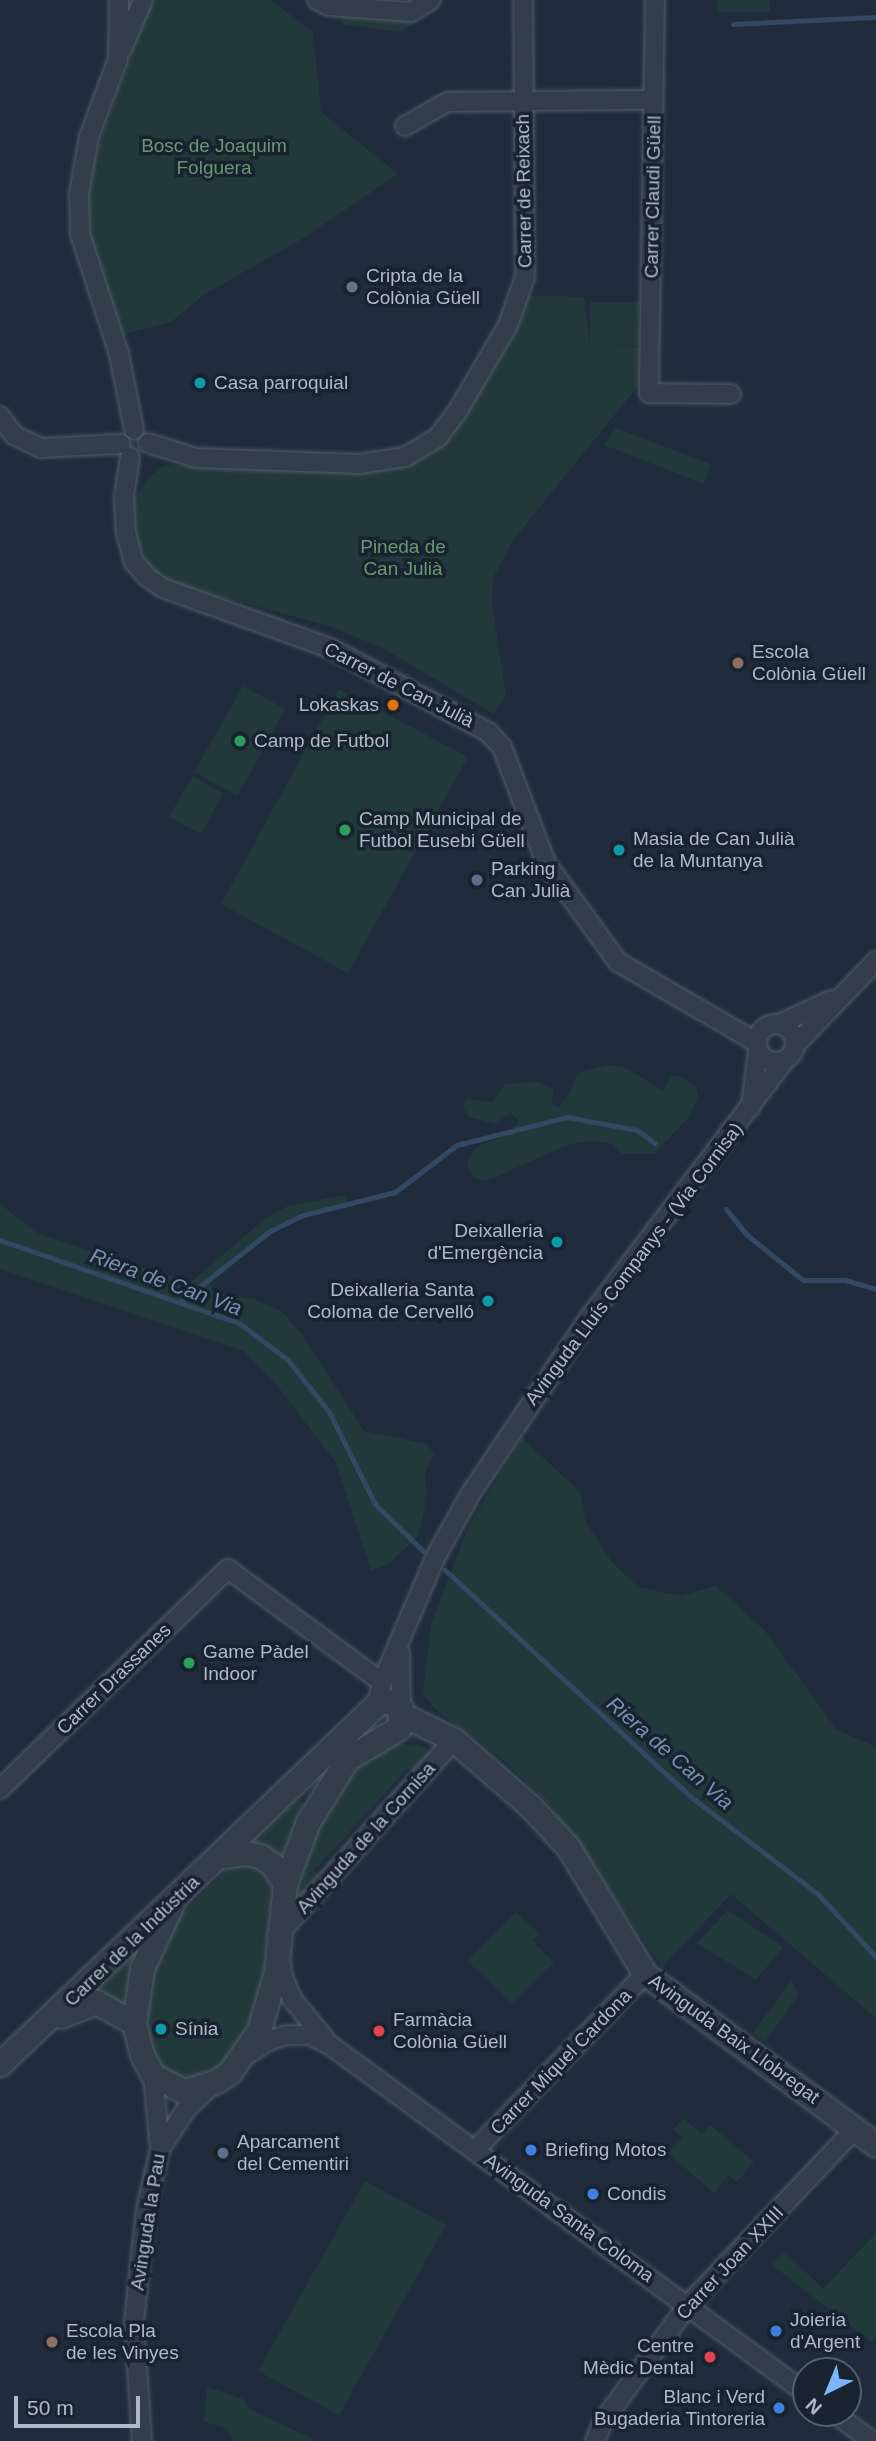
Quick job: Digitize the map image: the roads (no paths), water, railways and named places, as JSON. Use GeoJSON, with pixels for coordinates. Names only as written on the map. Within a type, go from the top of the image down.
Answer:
{"type":"FeatureCollection","features":[{"type":"Feature","properties":{"kind":"street"},"geometry":{"type":"LineString","coordinates":[[118,58],[119,0]]}},
{"type":"Feature","properties":{"kind":"street"},"geometry":{"type":"LineString","coordinates":[[134,430],[120,354],[80,234],[79,193],[89,137],[118,58],[144,0]]}},
{"type":"Feature","properties":{"kind":"street"},"geometry":{"type":"LineString","coordinates":[[317,0],[329,6],[411,12],[431,0]]}},
{"type":"Feature","properties":{"kind":"street","name":"Carrer de Reixach"},"geometry":{"type":"LineString","coordinates":[[148,443],[196,458],[360,464],[405,457],[438,436],[457,412],[520,301],[525,277],[523,0]]}},
{"type":"Feature","properties":{"kind":"street","name":"Carrer Claudi Güell"},"geometry":{"type":"LineString","coordinates":[[655,0],[649,393],[731,394]]}},
{"type":"Feature","properties":{"kind":"street"},"geometry":{"type":"LineString","coordinates":[[405,126],[447,102],[654,100]]}},
{"type":"Feature","properties":{"kind":"street"},"geometry":{"type":"LineString","coordinates":[[0,416],[14,435],[41,448],[125,450],[143,455],[148,443],[142,432],[134,430],[123,436],[125,450]]}},
{"type":"Feature","properties":{"kind":"street","name":"Carrer de Can Julià"},"geometry":{"type":"LineString","coordinates":[[125,450],[126,533],[134,562],[147,577],[163,588],[330,648],[488,732],[502,747],[546,863],[618,962],[757,1046]]}},
{"type":"Feature","properties":{"kind":"street"},"geometry":{"type":"LineString","coordinates":[[841,996],[780,1024],[764,1027],[757,1046],[766,1060],[784,1061],[796,1044],[876,961]]}},
{"type":"Feature","properties":{"kind":"street"},"geometry":{"type":"LineString","coordinates":[[780,1024],[790,1030],[796,1044]]}},
{"type":"Feature","properties":{"kind":"street","name":"Avinguda Lluís Companys - (Via Cornisa)"},"geometry":{"type":"LineString","coordinates":[[751,1108],[757,1046]]}},
{"type":"Feature","properties":{"kind":"street","name":"Avinguda Lluís Companys - (Via Cornisa)"},"geometry":{"type":"LineString","coordinates":[[377,1699],[443,1541],[488,1465],[589,1318],[751,1108],[784,1061]]}},
{"type":"Feature","properties":{"kind":"street","name":"Carrer Drassanes"},"geometry":{"type":"LineString","coordinates":[[0,1789],[228,1569],[377,1699]]}},
{"type":"Feature","properties":{"kind":"street","name":"Avinguda Lluís Companys - (Via Cornisa)"},"geometry":{"type":"LineString","coordinates":[[400,1643],[402,1712]]}},
{"type":"Feature","properties":{"kind":"street"},"geometry":{"type":"LineString","coordinates":[[377,1699],[373,1725],[385,1734]]}},
{"type":"Feature","properties":{"kind":"street","name":"Avinguda Baix Llobregat"},"geometry":{"type":"LineString","coordinates":[[377,1699],[387,1701],[454,1740],[531,1807],[568,1847],[645,1974],[876,2145]]}},
{"type":"Feature","properties":{"kind":"street","name":"Carrer de la Indústria"},"geometry":{"type":"LineString","coordinates":[[3,2059],[46,2024],[173,1902],[377,1699]]}},
{"type":"Feature","properties":{"kind":"street"},"geometry":{"type":"LineString","coordinates":[[160,2149],[187,2108],[243,2058],[268,2006],[285,1884],[308,1822],[332,1777],[360,1748],[399,1728],[402,1712]]}},
{"type":"Feature","properties":{"kind":"street","name":"Avinguda de la Cornisa"},"geometry":{"type":"LineString","coordinates":[[277,1936],[454,1740]]}},
{"type":"Feature","properties":{"kind":"street"},"geometry":{"type":"LineString","coordinates":[[217,1857],[246,1853],[260,1856],[273,1865],[285,1884]]}},
{"type":"Feature","properties":{"kind":"street"},"geometry":{"type":"LineString","coordinates":[[46,2024],[96,2002],[134,2023],[142,1968],[173,1902]]}},
{"type":"Feature","properties":{"kind":"street","name":"Avinguda Santa Coloma"},"geometry":{"type":"LineString","coordinates":[[277,1936],[282,1974],[292,1999],[330,2045]]}},
{"type":"Feature","properties":{"kind":"street","name":"Carrer Miquel Cardona"},"geometry":{"type":"LineString","coordinates":[[476,2149],[645,1974]]}},
{"type":"Feature","properties":{"kind":"street","name":"Avinguda la Pau"},"geometry":{"type":"LineString","coordinates":[[134,2023],[142,2055],[153,2075],[160,2149],[146,2209],[134,2322],[142,2441]]}},
{"type":"Feature","properties":{"kind":"street","name":"Avinguda Santa Coloma"},"geometry":{"type":"LineString","coordinates":[[243,2058],[268,2041],[287,2035],[310,2035],[330,2045],[476,2149],[792,2383]]}},
{"type":"Feature","properties":{"kind":"street"},"geometry":{"type":"LineString","coordinates":[[153,2075],[183,2091],[215,2082]]}},
{"type":"Feature","properties":{"kind":"street","name":"Carrer Joan XXIII"},"geometry":{"type":"LineString","coordinates":[[596,2441],[604,2420],[687,2306],[855,2129]]}},
{"type":"Feature","properties":{"kind":"street"},"geometry":{"type":"LineString","coordinates":[[853,2427],[872,2441]]}},
{"type":"Feature","properties":{"kind":"waterway"},"geometry":{"type":"LineString","coordinates":[[733,24],[876,17]]}},
{"type":"Feature","properties":{"kind":"waterway"},"geometry":{"type":"LineString","coordinates":[[180,1302],[270,1231],[303,1215],[395,1192],[457,1145],[567,1117],[637,1130],[655,1143]]}},
{"type":"Feature","properties":{"kind":"waterway"},"geometry":{"type":"LineString","coordinates":[[726,1209],[747,1235],[803,1280],[845,1280],[876,1289]]}},
{"type":"Feature","properties":{"kind":"waterway","name":"Riera de Can Via"},"geometry":{"type":"LineString","coordinates":[[0,1240],[239,1323],[288,1360],[329,1412],[375,1504],[423,1551]]}},
{"type":"Feature","properties":{"kind":"waterway","name":"Riera de Can Via"},"geometry":{"type":"LineString","coordinates":[[445,1570],[691,1797],[818,1894],[876,1957]]}},
{"type":"Feature","properties":{"kind":"place","name":"Cripta de la Colònia Güell"},"geometry":{"type":"Point","coordinates":[352,287]}},
{"type":"Feature","properties":{"kind":"place","name":"Casa parroquial"},"geometry":{"type":"Point","coordinates":[200,383]}},
{"type":"Feature","properties":{"kind":"place","name":"Escola Colònia Güell"},"geometry":{"type":"Point","coordinates":[738,663]}},
{"type":"Feature","properties":{"kind":"place","name":"Lokaskas"},"geometry":{"type":"Point","coordinates":[393,705]}},
{"type":"Feature","properties":{"kind":"place","name":"Camp de Futbol"},"geometry":{"type":"Point","coordinates":[240,741]}},
{"type":"Feature","properties":{"kind":"place","name":"Camp Municipal de Futbol Eusebi Güell"},"geometry":{"type":"Point","coordinates":[345,830]}},
{"type":"Feature","properties":{"kind":"place","name":"Masia de Can Julià de la Muntanya"},"geometry":{"type":"Point","coordinates":[619,850]}},
{"type":"Feature","properties":{"kind":"place","name":"Parking Can Julià"},"geometry":{"type":"Point","coordinates":[477,880]}},
{"type":"Feature","properties":{"kind":"place","name":"Deixalleria d'Emergència"},"geometry":{"type":"Point","coordinates":[557,1242]}},
{"type":"Feature","properties":{"kind":"place","name":"Deixalleria Santa Coloma de Cervelló"},"geometry":{"type":"Point","coordinates":[488,1301]}},
{"type":"Feature","properties":{"kind":"place","name":"Game Pàdel Indoor"},"geometry":{"type":"Point","coordinates":[189,1663]}},
{"type":"Feature","properties":{"kind":"place","name":"Sínia"},"geometry":{"type":"Point","coordinates":[161,2029]}},
{"type":"Feature","properties":{"kind":"place","name":"Farmàcia Colònia Güell"},"geometry":{"type":"Point","coordinates":[379,2031]}},
{"type":"Feature","properties":{"kind":"place","name":"Briefing Motos"},"geometry":{"type":"Point","coordinates":[531,2150]}},
{"type":"Feature","properties":{"kind":"place","name":"Aparcament del Cementiri"},"geometry":{"type":"Point","coordinates":[223,2153]}},
{"type":"Feature","properties":{"kind":"place","name":"Condis"},"geometry":{"type":"Point","coordinates":[593,2194]}},
{"type":"Feature","properties":{"kind":"place","name":"Joieria d'Argent"},"geometry":{"type":"Point","coordinates":[776,2331]}},
{"type":"Feature","properties":{"kind":"place","name":"Escola Pla de les Vinyes"},"geometry":{"type":"Point","coordinates":[52,2342]}},
{"type":"Feature","properties":{"kind":"place","name":"Centre Mèdic Dental"},"geometry":{"type":"Point","coordinates":[710,2357]}},
{"type":"Feature","properties":{"kind":"place","name":"Blanc i Verd Bugaderia Tintoreria"},"geometry":{"type":"Point","coordinates":[779,2408]}},
{"type":"Feature","properties":{"kind":"park label","name":"Bosc de Joaquim Folguera"},"geometry":{"type":"Point","coordinates":[214,157]}},
{"type":"Feature","properties":{"kind":"park label","name":"Pineda de Can Julià"},"geometry":{"type":"Point","coordinates":[403,558]}}]}
